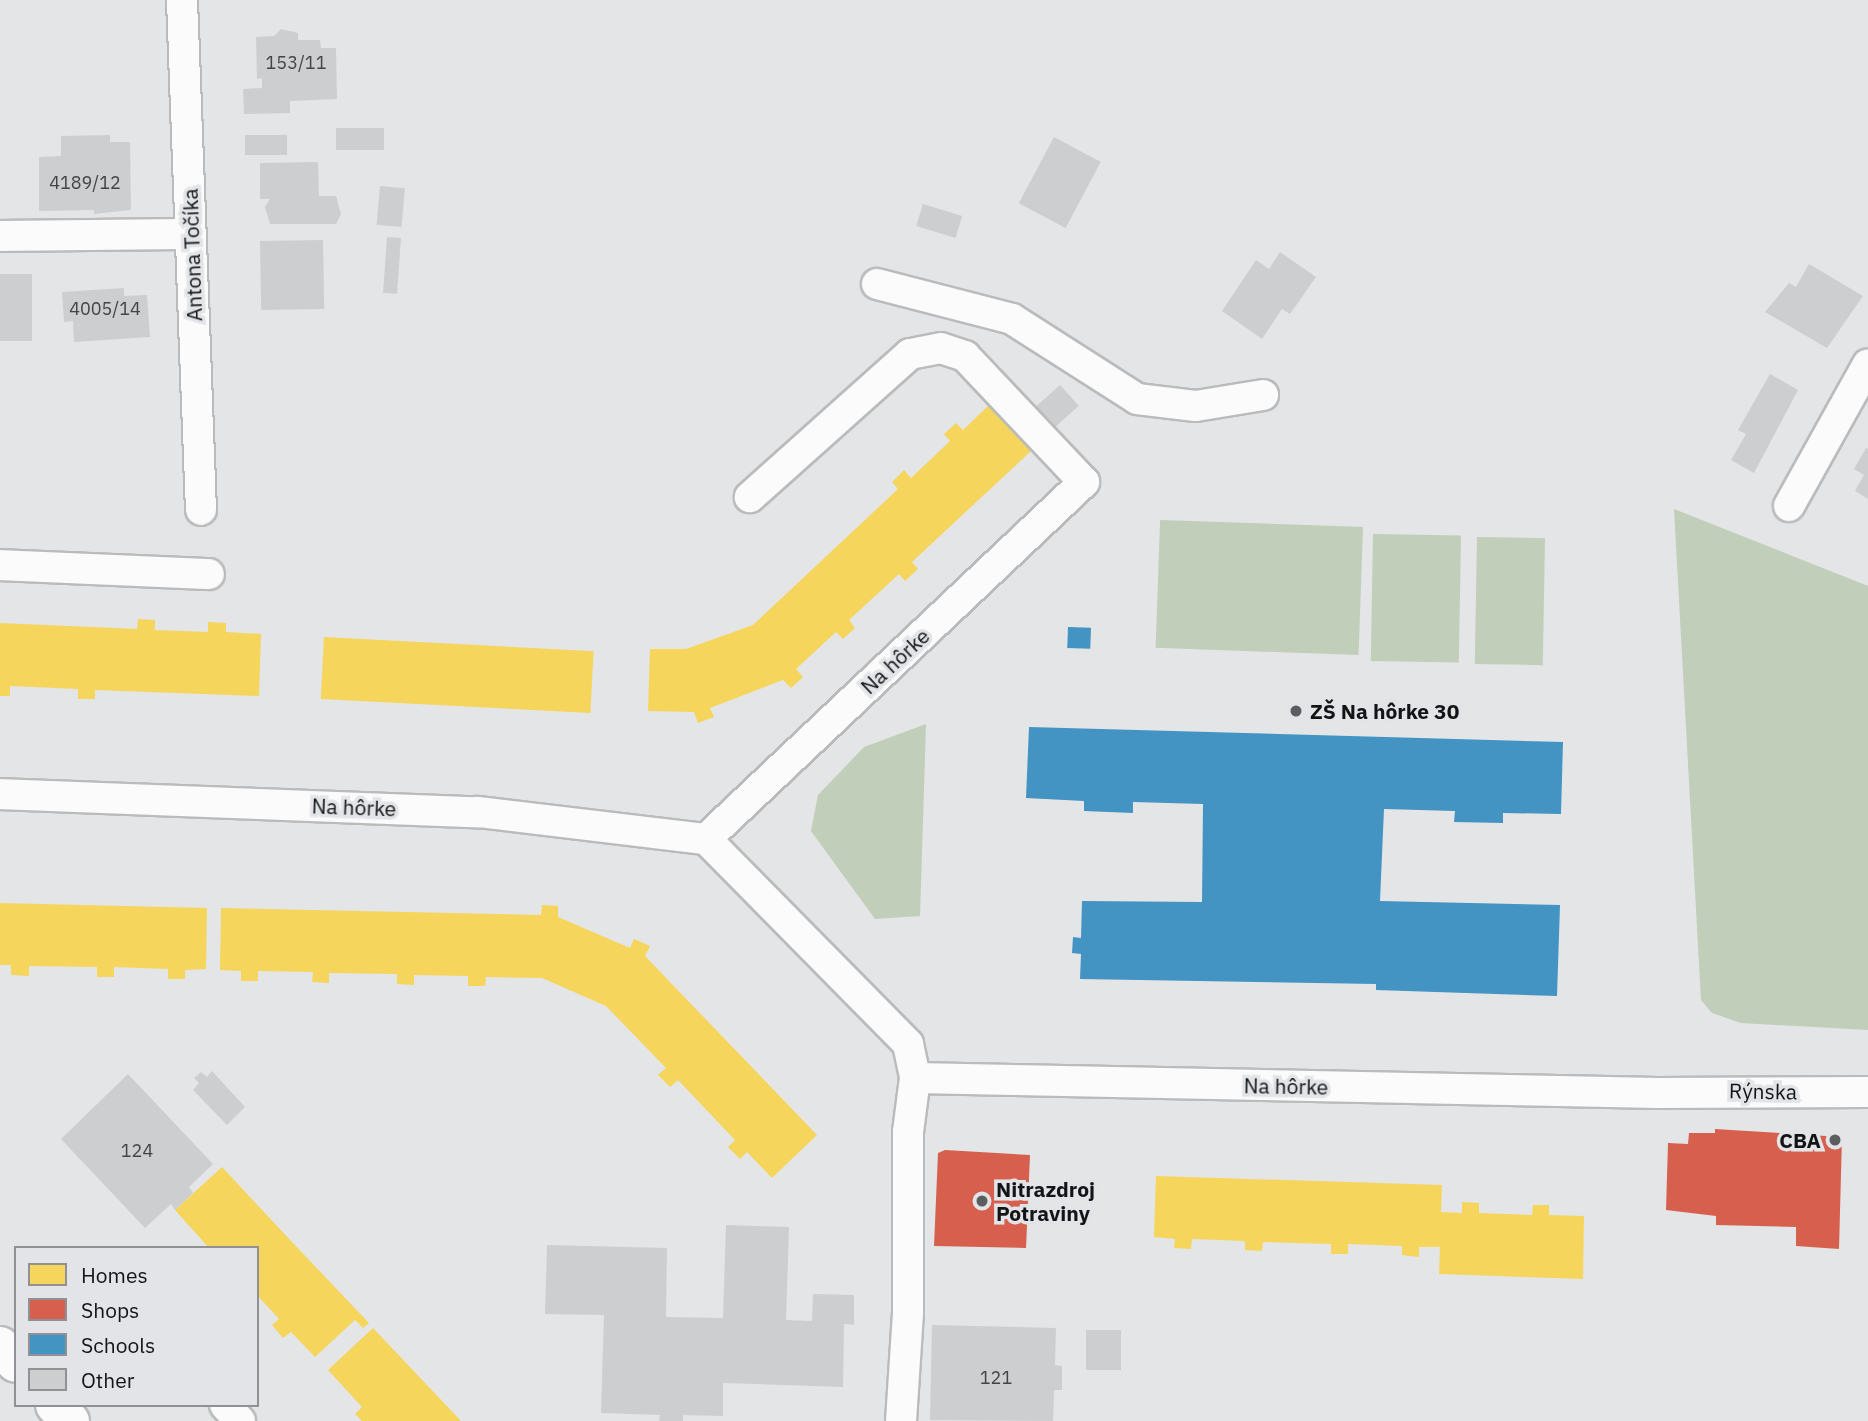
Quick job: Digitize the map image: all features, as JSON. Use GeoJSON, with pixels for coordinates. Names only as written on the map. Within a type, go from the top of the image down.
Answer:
{"type":"FeatureCollection","features":[{"type":"Feature","properties":{"kind":"street","name":"Antona Točíka"},"geometry":{"type":"LineString","coordinates":[[181,0],[201,510]]}},
{"type":"Feature","properties":{"kind":"street"},"geometry":{"type":"LineString","coordinates":[[0,236],[191,234]]}},
{"type":"Feature","properties":{"kind":"street"},"geometry":{"type":"LineString","coordinates":[[877,284],[1012,319],[1137,399],[1196,406],[1263,396]]}},
{"type":"Feature","properties":{"kind":"street"},"geometry":{"type":"LineString","coordinates":[[750,497],[910,354],[941,348],[952,303]]}},
{"type":"Feature","properties":{"kind":"street","name":"Na hôrke"},"geometry":{"type":"LineString","coordinates":[[0,794],[478,812],[706,839],[1084,482],[965,356],[941,348]]}},
{"type":"Feature","properties":{"kind":"street"},"geometry":{"type":"LineString","coordinates":[[1789,506],[1868,364]]}},
{"type":"Feature","properties":{"kind":"street"},"geometry":{"type":"LineString","coordinates":[[0,565],[209,574]]}},
{"type":"Feature","properties":{"kind":"street"},"geometry":{"type":"LineString","coordinates":[[706,839],[908,1044],[915,1078],[908,1132],[908,1312],[901,1421]]}},
{"type":"Feature","properties":{"kind":"street","name":"Na hôrke"},"geometry":{"type":"LineString","coordinates":[[915,1078],[1658,1093]]}},
{"type":"Feature","properties":{"kind":"street","name":"Rýnska"},"geometry":{"type":"LineString","coordinates":[[1658,1093],[1868,1092]]}},
{"type":"Feature","properties":{"kind":"street"},"geometry":{"type":"LineString","coordinates":[[0,1346],[14,1361]]}},
{"type":"Feature","properties":{"kind":"street"},"geometry":{"type":"LineString","coordinates":[[57,1407],[70,1421]]}},
{"type":"Feature","properties":{"kind":"street"},"geometry":{"type":"LineString","coordinates":[[227,1407],[240,1421]]}},
{"type":"Feature","properties":{"kind":"green space"},"geometry":{"type":"Polygon","coordinates":[[[1674,509],[1868,586],[1868,1030],[1741,1023],[1712,1013],[1701,1000],[1674,509]]]}},
{"type":"Feature","properties":{"kind":"green space"},"geometry":{"type":"Polygon","coordinates":[[[1160,520],[1363,527],[1359,655],[1156,648],[1160,520]]]}},
{"type":"Feature","properties":{"kind":"green space"},"geometry":{"type":"Polygon","coordinates":[[[1373,534],[1461,536],[1459,663],[1371,661],[1373,534]]]}},
{"type":"Feature","properties":{"kind":"green space"},"geometry":{"type":"Polygon","coordinates":[[[1477,537],[1545,538],[1543,665],[1475,664],[1477,537]]]}},
{"type":"Feature","properties":{"kind":"green space"},"geometry":{"type":"Polygon","coordinates":[[[926,724],[920,916],[875,919],[811,831],[818,795],[864,747],[926,724]]]}},
{"type":"Feature","properties":{"kind":"building: Homes"},"geometry":{"type":"Polygon","coordinates":[[[989,405],[1031,451],[912,562],[918,569],[905,581],[899,574],[849,620],[855,628],[843,639],[836,632],[796,669],[803,677],[791,688],[783,680],[710,708],[714,717],[698,723],[694,712],[648,711],[650,649],[686,649],[753,625],[898,489],[892,482],[904,470],[911,478],[950,441],[944,434],[956,423],[963,430],[989,405]]]}},
{"type":"Feature","properties":{"kind":"building: Homes"},"geometry":{"type":"Polygon","coordinates":[[[138,619],[155,620],[155,630],[208,632],[208,622],[226,623],[226,632],[261,634],[259,696],[95,690],[95,699],[78,699],[78,689],[10,686],[10,696],[0,696],[0,623],[137,629],[138,619]]]}},
{"type":"Feature","properties":{"kind":"building: Homes"},"geometry":{"type":"Polygon","coordinates":[[[324,637],[594,651],[590,713],[321,699],[324,637]]]}},
{"type":"Feature","properties":{"kind":"building: Homes"},"geometry":{"type":"Polygon","coordinates":[[[0,903],[207,908],[206,969],[185,970],[185,979],[168,979],[168,969],[114,967],[114,977],[97,977],[97,967],[29,966],[29,976],[11,975],[11,965],[0,965],[0,903]]]}},
{"type":"Feature","properties":{"kind":"building: Homes"},"geometry":{"type":"Polygon","coordinates":[[[542,905],[558,906],[558,917],[630,948],[634,939],[650,946],[645,956],[817,1135],[772,1178],[747,1152],[740,1159],[728,1147],[735,1140],[678,1080],[670,1087],[658,1075],[666,1068],[606,1006],[542,978],[486,977],[485,986],[468,986],[468,976],[414,975],[414,985],[397,984],[397,974],[329,973],[329,983],[312,982],[313,972],[258,971],[258,981],[241,981],[241,971],[220,970],[221,908],[541,915],[542,905]]]}},
{"type":"Feature","properties":{"kind":"building: Homes"},"geometry":{"type":"Polygon","coordinates":[[[222,1167],[369,1323],[363,1328],[355,1320],[315,1357],[291,1332],[283,1338],[272,1325],[279,1319],[259,1297],[259,1246],[207,1246],[175,1210],[222,1167]]]}},
{"type":"Feature","properties":{"kind":"building: Homes"},"geometry":{"type":"Polygon","coordinates":[[[1156,1176],[1442,1185],[1441,1212],[1462,1213],[1462,1202],[1479,1203],[1479,1213],[1532,1215],[1533,1205],[1549,1205],[1549,1215],[1584,1216],[1583,1279],[1439,1274],[1440,1247],[1419,1247],[1419,1257],[1402,1255],[1402,1246],[1348,1244],[1348,1254],[1331,1254],[1331,1244],[1263,1242],[1262,1251],[1245,1250],[1245,1241],[1192,1239],[1191,1249],[1174,1248],[1175,1239],[1154,1237],[1156,1176]]]}},
{"type":"Feature","properties":{"kind":"building: Homes"},"geometry":{"type":"Polygon","coordinates":[[[373,1328],[461,1421],[362,1421],[355,1414],[362,1407],[328,1370],[373,1328]]]}},
{"type":"Feature","properties":{"kind":"building: Shops"},"geometry":{"type":"Polygon","coordinates":[[[1715,1129],[1842,1137],[1839,1249],[1796,1246],[1796,1227],[1716,1225],[1716,1216],[1666,1210],[1668,1143],[1688,1144],[1689,1133],[1715,1133],[1715,1129]]]}},
{"type":"Feature","properties":{"kind":"building: Shops","name":"Nitrazdroj Potraviny"},"geometry":{"type":"Polygon","coordinates":[[[945,1150],[1030,1155],[1026,1248],[934,1246],[938,1153],[945,1150]]]}},
{"type":"Feature","properties":{"kind":"building: Schools"},"geometry":{"type":"Polygon","coordinates":[[[1068,627],[1091,628],[1090,649],[1067,648],[1068,627]]]}},
{"type":"Feature","properties":{"kind":"building: Schools"},"geometry":{"type":"Polygon","coordinates":[[[1029,727],[1563,742],[1561,814],[1503,813],[1503,823],[1454,822],[1455,811],[1384,809],[1380,901],[1560,905],[1557,996],[1376,990],[1376,984],[1080,979],[1081,954],[1072,953],[1073,937],[1081,938],[1082,901],[1202,902],[1203,804],[1133,802],[1133,813],[1084,811],[1084,801],[1026,798],[1029,727]]]}},
{"type":"Feature","properties":{"kind":"building: Other"},"geometry":{"type":"Polygon","coordinates":[[[281,29],[298,33],[298,40],[320,40],[321,48],[336,48],[337,99],[290,101],[290,113],[244,114],[243,89],[262,88],[262,78],[257,79],[256,37],[274,36],[281,29]]]}},
{"type":"Feature","properties":{"kind":"building: Other"},"geometry":{"type":"Polygon","coordinates":[[[336,128],[384,128],[384,150],[336,150],[336,128]]]}},
{"type":"Feature","properties":{"kind":"building: Other"},"geometry":{"type":"Polygon","coordinates":[[[110,135],[110,142],[130,142],[131,210],[94,214],[94,210],[39,211],[39,157],[61,156],[61,136],[110,135]]]}},
{"type":"Feature","properties":{"kind":"building: Other"},"geometry":{"type":"Polygon","coordinates":[[[245,135],[287,135],[287,155],[245,155],[245,135]]]}},
{"type":"Feature","properties":{"kind":"building: Other"},"geometry":{"type":"Polygon","coordinates":[[[1054,137],[1101,162],[1066,228],[1019,203],[1054,137]]]}},
{"type":"Feature","properties":{"kind":"building: Other"},"geometry":{"type":"Polygon","coordinates":[[[318,162],[319,196],[336,196],[341,214],[336,224],[270,224],[265,207],[270,199],[260,199],[260,163],[318,162]]]}},
{"type":"Feature","properties":{"kind":"building: Other"},"geometry":{"type":"Polygon","coordinates":[[[380,186],[405,188],[402,227],[377,225],[380,186]]]}},
{"type":"Feature","properties":{"kind":"building: Other"},"geometry":{"type":"Polygon","coordinates":[[[923,204],[962,216],[955,238],[916,226],[923,204]]]}},
{"type":"Feature","properties":{"kind":"building: Other"},"geometry":{"type":"Polygon","coordinates":[[[387,237],[401,238],[397,294],[383,293],[387,237]]]}},
{"type":"Feature","properties":{"kind":"building: Other"},"geometry":{"type":"Polygon","coordinates":[[[323,240],[324,309],[261,310],[260,241],[323,240]]]}},
{"type":"Feature","properties":{"kind":"building: Other"},"geometry":{"type":"Polygon","coordinates":[[[1280,252],[1316,277],[1290,314],[1282,309],[1262,339],[1222,311],[1256,260],[1269,269],[1280,252]]]}},
{"type":"Feature","properties":{"kind":"building: Other"},"geometry":{"type":"Polygon","coordinates":[[[1809,264],[1863,296],[1827,348],[1765,312],[1789,283],[1796,287],[1809,264]]]}},
{"type":"Feature","properties":{"kind":"building: Other"},"geometry":{"type":"Polygon","coordinates":[[[0,274],[32,274],[32,341],[0,341],[0,274]]]}},
{"type":"Feature","properties":{"kind":"building: Other"},"geometry":{"type":"Polygon","coordinates":[[[124,288],[124,296],[147,295],[150,337],[74,342],[73,321],[64,322],[62,292],[124,288]]]}},
{"type":"Feature","properties":{"kind":"building: Other"},"geometry":{"type":"Polygon","coordinates":[[[1770,374],[1798,390],[1754,473],[1731,460],[1746,434],[1738,430],[1770,374]]]}},
{"type":"Feature","properties":{"kind":"building: Other"},"geometry":{"type":"Polygon","coordinates":[[[1060,385],[1079,406],[1052,430],[1033,409],[1060,385]]]}},
{"type":"Feature","properties":{"kind":"building: Other"},"geometry":{"type":"Polygon","coordinates":[[[1866,448],[1868,499],[1855,491],[1864,475],[1854,469],[1866,448]]]}},
{"type":"Feature","properties":{"kind":"building: Other"},"geometry":{"type":"Polygon","coordinates":[[[212,1071],[245,1107],[227,1125],[193,1090],[199,1083],[194,1078],[201,1072],[207,1077],[212,1071]]]}},
{"type":"Feature","properties":{"kind":"building: Other"},"geometry":{"type":"Polygon","coordinates":[[[128,1074],[213,1164],[189,1187],[193,1193],[175,1210],[171,1204],[145,1228],[61,1139],[128,1074]]]}},
{"type":"Feature","properties":{"kind":"building: Other"},"geometry":{"type":"Polygon","coordinates":[[[726,1225],[789,1227],[786,1320],[812,1321],[813,1294],[854,1295],[854,1325],[844,1324],[843,1387],[723,1383],[723,1416],[683,1415],[683,1421],[659,1421],[660,1415],[601,1413],[604,1315],[545,1314],[547,1245],[667,1248],[666,1317],[723,1318],[726,1225]]]}},
{"type":"Feature","properties":{"kind":"building: Other"},"geometry":{"type":"Polygon","coordinates":[[[932,1325],[1056,1328],[1055,1365],[1062,1366],[1062,1390],[1054,1390],[1053,1421],[930,1420],[932,1325]]]}},
{"type":"Feature","properties":{"kind":"building: Other"},"geometry":{"type":"Polygon","coordinates":[[[1086,1330],[1121,1330],[1121,1370],[1086,1370],[1086,1330]]]}},
{"type":"Feature","properties":{"kind":"place","name":"ZŠ Na hôrke 30"},"geometry":{"type":"Point","coordinates":[1296,711]}},
{"type":"Feature","properties":{"kind":"place","name":"CBA"},"geometry":{"type":"Point","coordinates":[1835,1140]}},
{"type":"Feature","properties":{"kind":"place","name":"Nitrazdroj Potraviny"},"geometry":{"type":"Point","coordinates":[982,1201]}}]}
